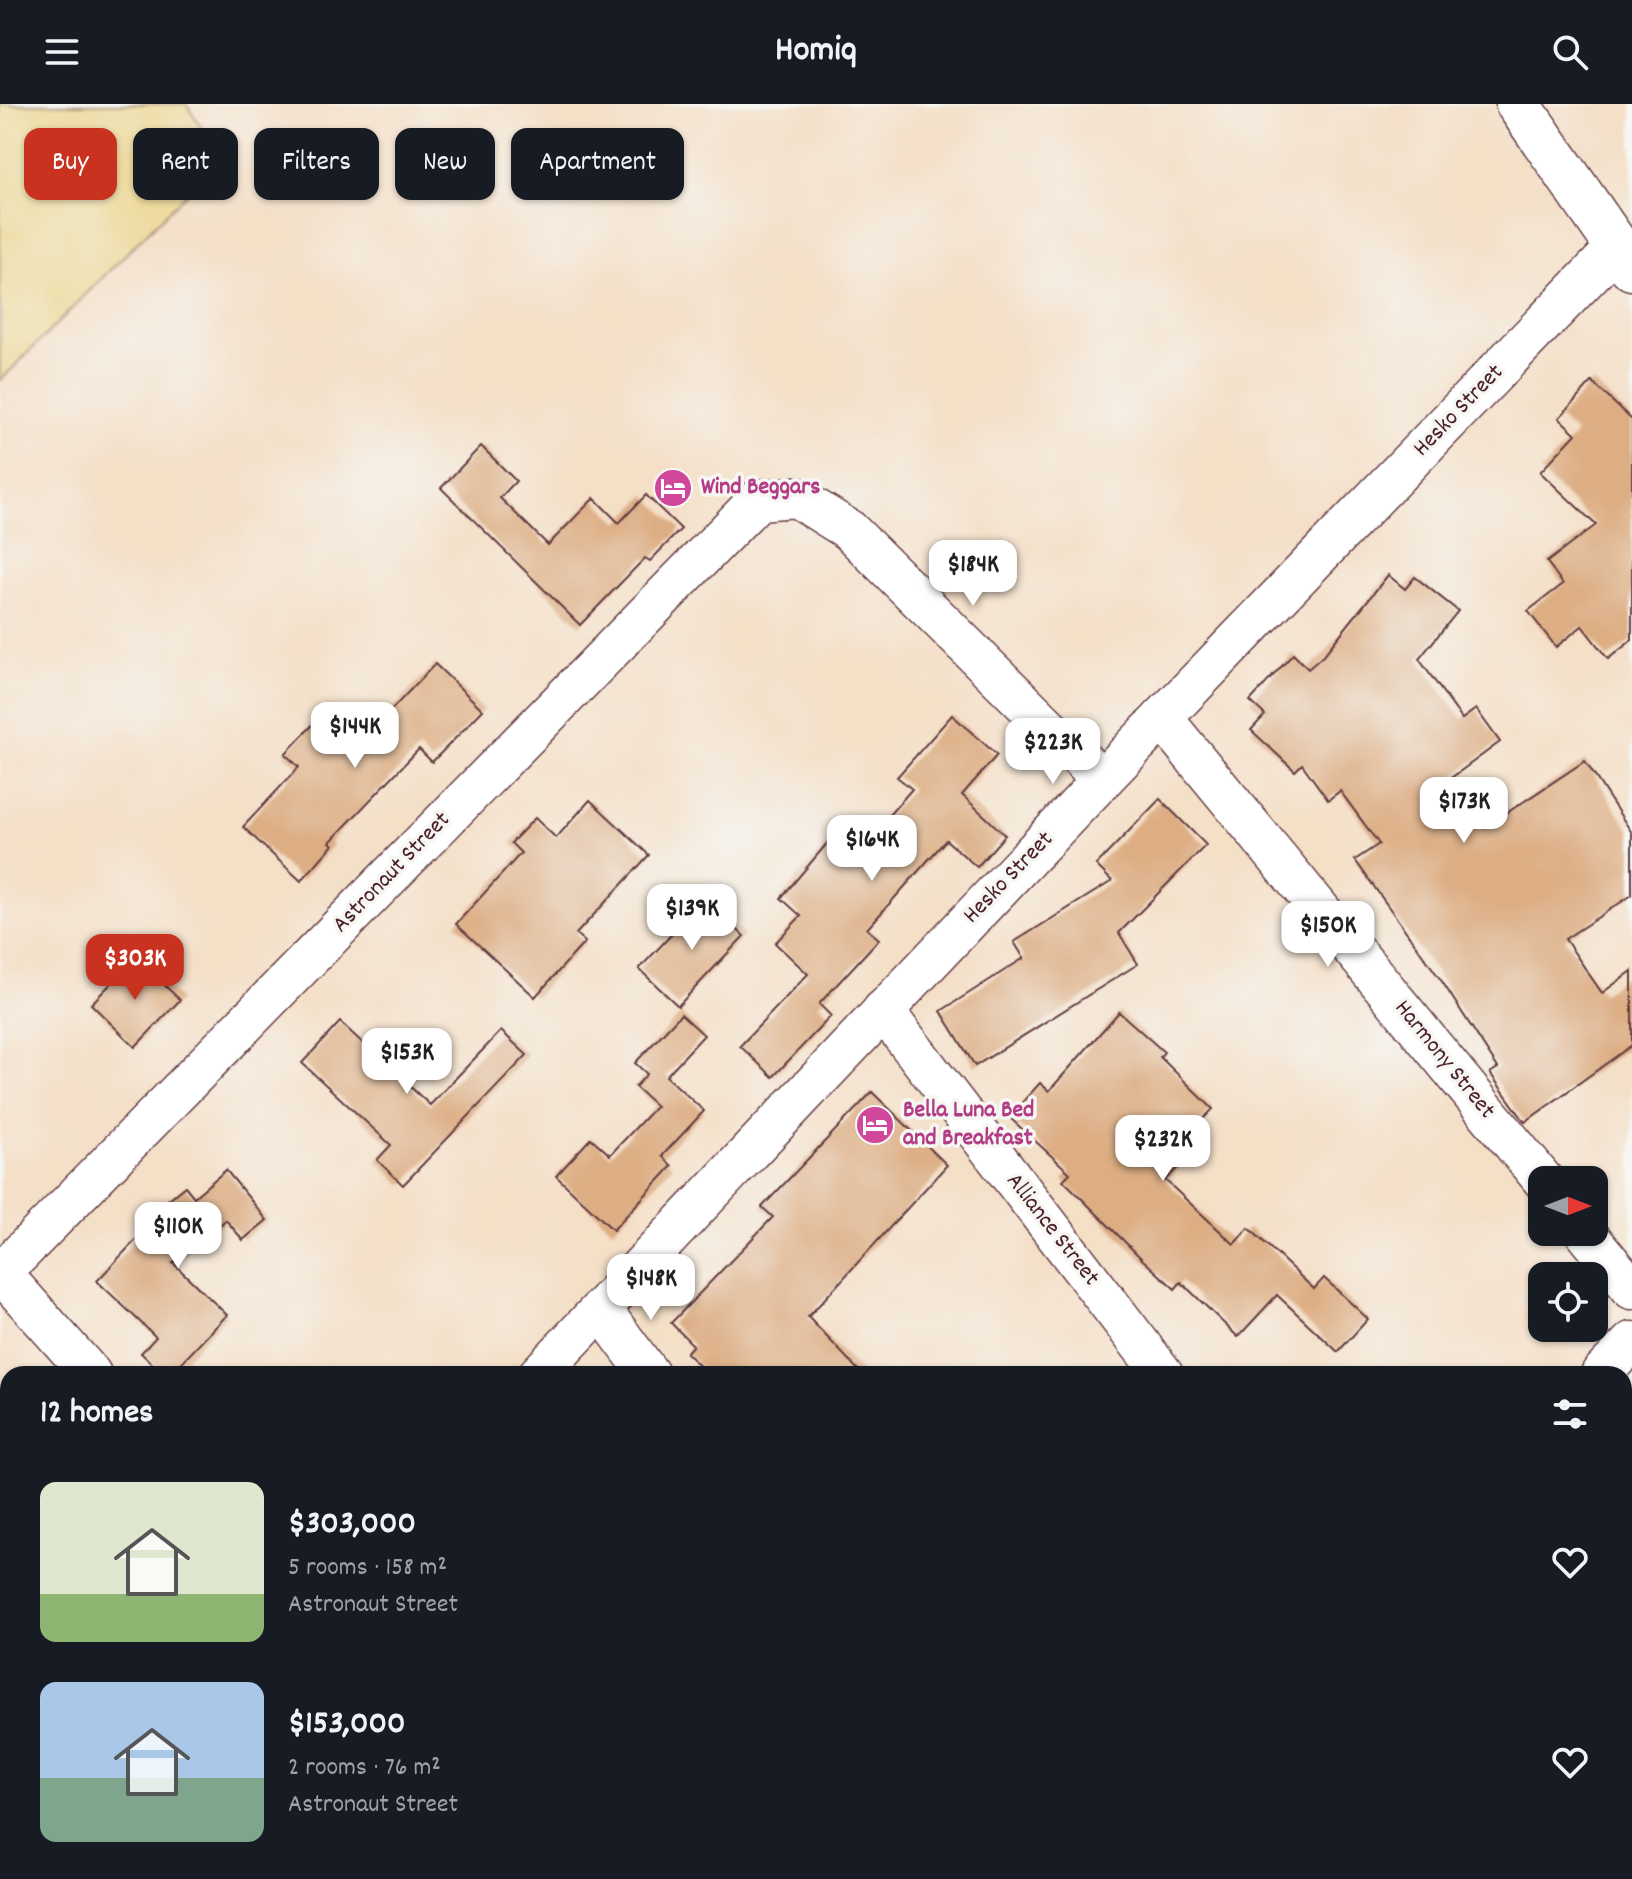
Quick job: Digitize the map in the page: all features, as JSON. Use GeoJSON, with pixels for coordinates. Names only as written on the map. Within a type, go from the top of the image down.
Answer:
{"type":"FeatureCollection","features":[{"type":"Feature","properties":{"kind":"street"},"geometry":{"type":"LineString","coordinates":[[1518,104],[1624,258]]}},
{"type":"Feature","properties":{"kind":"street","name":"Hesko Street"},"geometry":{"type":"LineString","coordinates":[[547,1366],[1162,718],[1624,258]]}},
{"type":"Feature","properties":{"kind":"street","name":"Astronaut Street"},"geometry":{"type":"LineString","coordinates":[[0,1274],[758,500],[796,497],[849,530],[1102,780]]}},
{"type":"Feature","properties":{"kind":"street","name":"Harmony Street"},"geometry":{"type":"LineString","coordinates":[[1162,718],[1531,1166]]}},
{"type":"Feature","properties":{"kind":"street","name":"Alliance Street"},"geometry":{"type":"LineString","coordinates":[[883,1010],[1157,1366]]}},
{"type":"Feature","properties":{"kind":"street"},"geometry":{"type":"LineString","coordinates":[[1597,1246],[1632,1289]]}},
{"type":"Feature","properties":{"kind":"street"},"geometry":{"type":"LineString","coordinates":[[0,1274],[84,1366]]}},
{"type":"Feature","properties":{"kind":"street"},"geometry":{"type":"LineString","coordinates":[[601,1309],[643,1366]]}},
{"type":"Feature","properties":{"kind":"street"},"geometry":{"type":"LineString","coordinates":[[1609,1366],[1632,1342]]}},
{"type":"Feature","properties":{"kind":"sand"},"geometry":{"type":"Polygon","coordinates":[[[0,104],[186,104],[202,128],[133,128],[133,200],[179,200],[0,381],[0,104]]]}},
{"type":"Feature","properties":{"kind":"building"},"geometry":{"type":"Polygon","coordinates":[[[1592,382],[1632,420],[1632,640],[1608,659],[1582,626],[1556,647],[1528,611],[1563,584],[1547,562],[1596,525],[1540,472],[1576,434],[1559,418],[1592,382]]]}},
{"type":"Feature","properties":{"kind":"building"},"geometry":{"type":"Polygon","coordinates":[[[481,446],[516,481],[500,498],[548,545],[594,498],[619,523],[646,495],[681,529],[650,561],[645,558],[580,625],[441,488],[481,446]]]}},
{"type":"Feature","properties":{"kind":"building"},"geometry":{"type":"Polygon","coordinates":[[[1388,575],[1405,589],[1415,577],[1458,611],[1419,659],[1462,719],[1476,709],[1500,742],[1451,778],[1484,828],[1585,761],[1632,833],[1632,895],[1565,939],[1602,993],[1632,971],[1632,1045],[1525,1122],[1490,1073],[1498,1068],[1443,983],[1355,860],[1379,844],[1340,791],[1328,800],[1302,764],[1295,771],[1251,730],[1265,715],[1250,701],[1293,654],[1308,669],[1323,656],[1388,575]]]}},
{"type":"Feature","properties":{"kind":"building"},"geometry":{"type":"Polygon","coordinates":[[[435,664],[483,710],[432,762],[419,749],[330,842],[333,845],[301,881],[243,827],[299,767],[285,754],[324,713],[357,746],[435,664]]]}},
{"type":"Feature","properties":{"kind":"building"},"geometry":{"type":"Polygon","coordinates":[[[952,715],[997,755],[962,795],[1005,835],[977,867],[946,840],[867,929],[879,939],[819,1004],[831,1016],[773,1077],[740,1046],[808,974],[775,943],[801,916],[781,898],[845,822],[866,841],[912,789],[897,777],[952,715]]]}},
{"type":"Feature","properties":{"kind":"building"},"geometry":{"type":"Polygon","coordinates":[[[1160,799],[1206,845],[1119,933],[1138,964],[975,1066],[941,1011],[1024,958],[1014,942],[1112,881],[1096,865],[1160,799]]]}},
{"type":"Feature","properties":{"kind":"building"},"geometry":{"type":"Polygon","coordinates":[[[590,800],[649,855],[576,934],[585,942],[535,997],[456,924],[521,853],[511,843],[535,818],[556,838],[590,800]]]}},
{"type":"Feature","properties":{"kind":"building"},"geometry":{"type":"Polygon","coordinates":[[[705,899],[744,936],[678,1006],[639,969],[705,899]]]}},
{"type":"Feature","properties":{"kind":"building"},"geometry":{"type":"Polygon","coordinates":[[[136,958],[180,1000],[135,1047],[91,1004],[136,958]]]}},
{"type":"Feature","properties":{"kind":"building"},"geometry":{"type":"Polygon","coordinates":[[[1119,1012],[1164,1052],[1160,1057],[1213,1109],[1171,1151],[1183,1163],[1165,1180],[1234,1244],[1249,1228],[1314,1289],[1324,1278],[1368,1319],[1338,1352],[1277,1295],[1238,1337],[1181,1282],[1175,1289],[1143,1260],[1063,1180],[1070,1173],[1009,1117],[1040,1083],[1049,1091],[1119,1012]]]}},
{"type":"Feature","properties":{"kind":"building"},"geometry":{"type":"Polygon","coordinates":[[[681,1014],[704,1035],[666,1076],[704,1111],[662,1156],[672,1166],[613,1230],[556,1176],[591,1138],[610,1155],[656,1106],[635,1087],[647,1074],[635,1063],[681,1014]]]}},
{"type":"Feature","properties":{"kind":"building"},"geometry":{"type":"Polygon","coordinates":[[[340,1022],[430,1105],[501,1031],[527,1055],[403,1185],[377,1160],[391,1145],[302,1063],[340,1022]]]}},
{"type":"Feature","properties":{"kind":"building"},"geometry":{"type":"Polygon","coordinates":[[[872,1092],[947,1165],[808,1317],[854,1366],[700,1366],[686,1353],[693,1345],[671,1323],[773,1217],[762,1207],[872,1092]]]}},
{"type":"Feature","properties":{"kind":"building"},"geometry":{"type":"Polygon","coordinates":[[[226,1170],[267,1220],[243,1240],[226,1220],[173,1263],[227,1315],[179,1366],[155,1366],[141,1353],[156,1337],[97,1281],[166,1208],[163,1204],[185,1186],[194,1197],[226,1170]]]}},
{"type":"Feature","properties":{"kind":"place","name":"Wind Beggars"},"geometry":{"type":"Point","coordinates":[673,488]}},
{"type":"Feature","properties":{"kind":"place","name":"Bella Luna Bed and Breakfast"},"geometry":{"type":"Point","coordinates":[875,1125]}}]}
